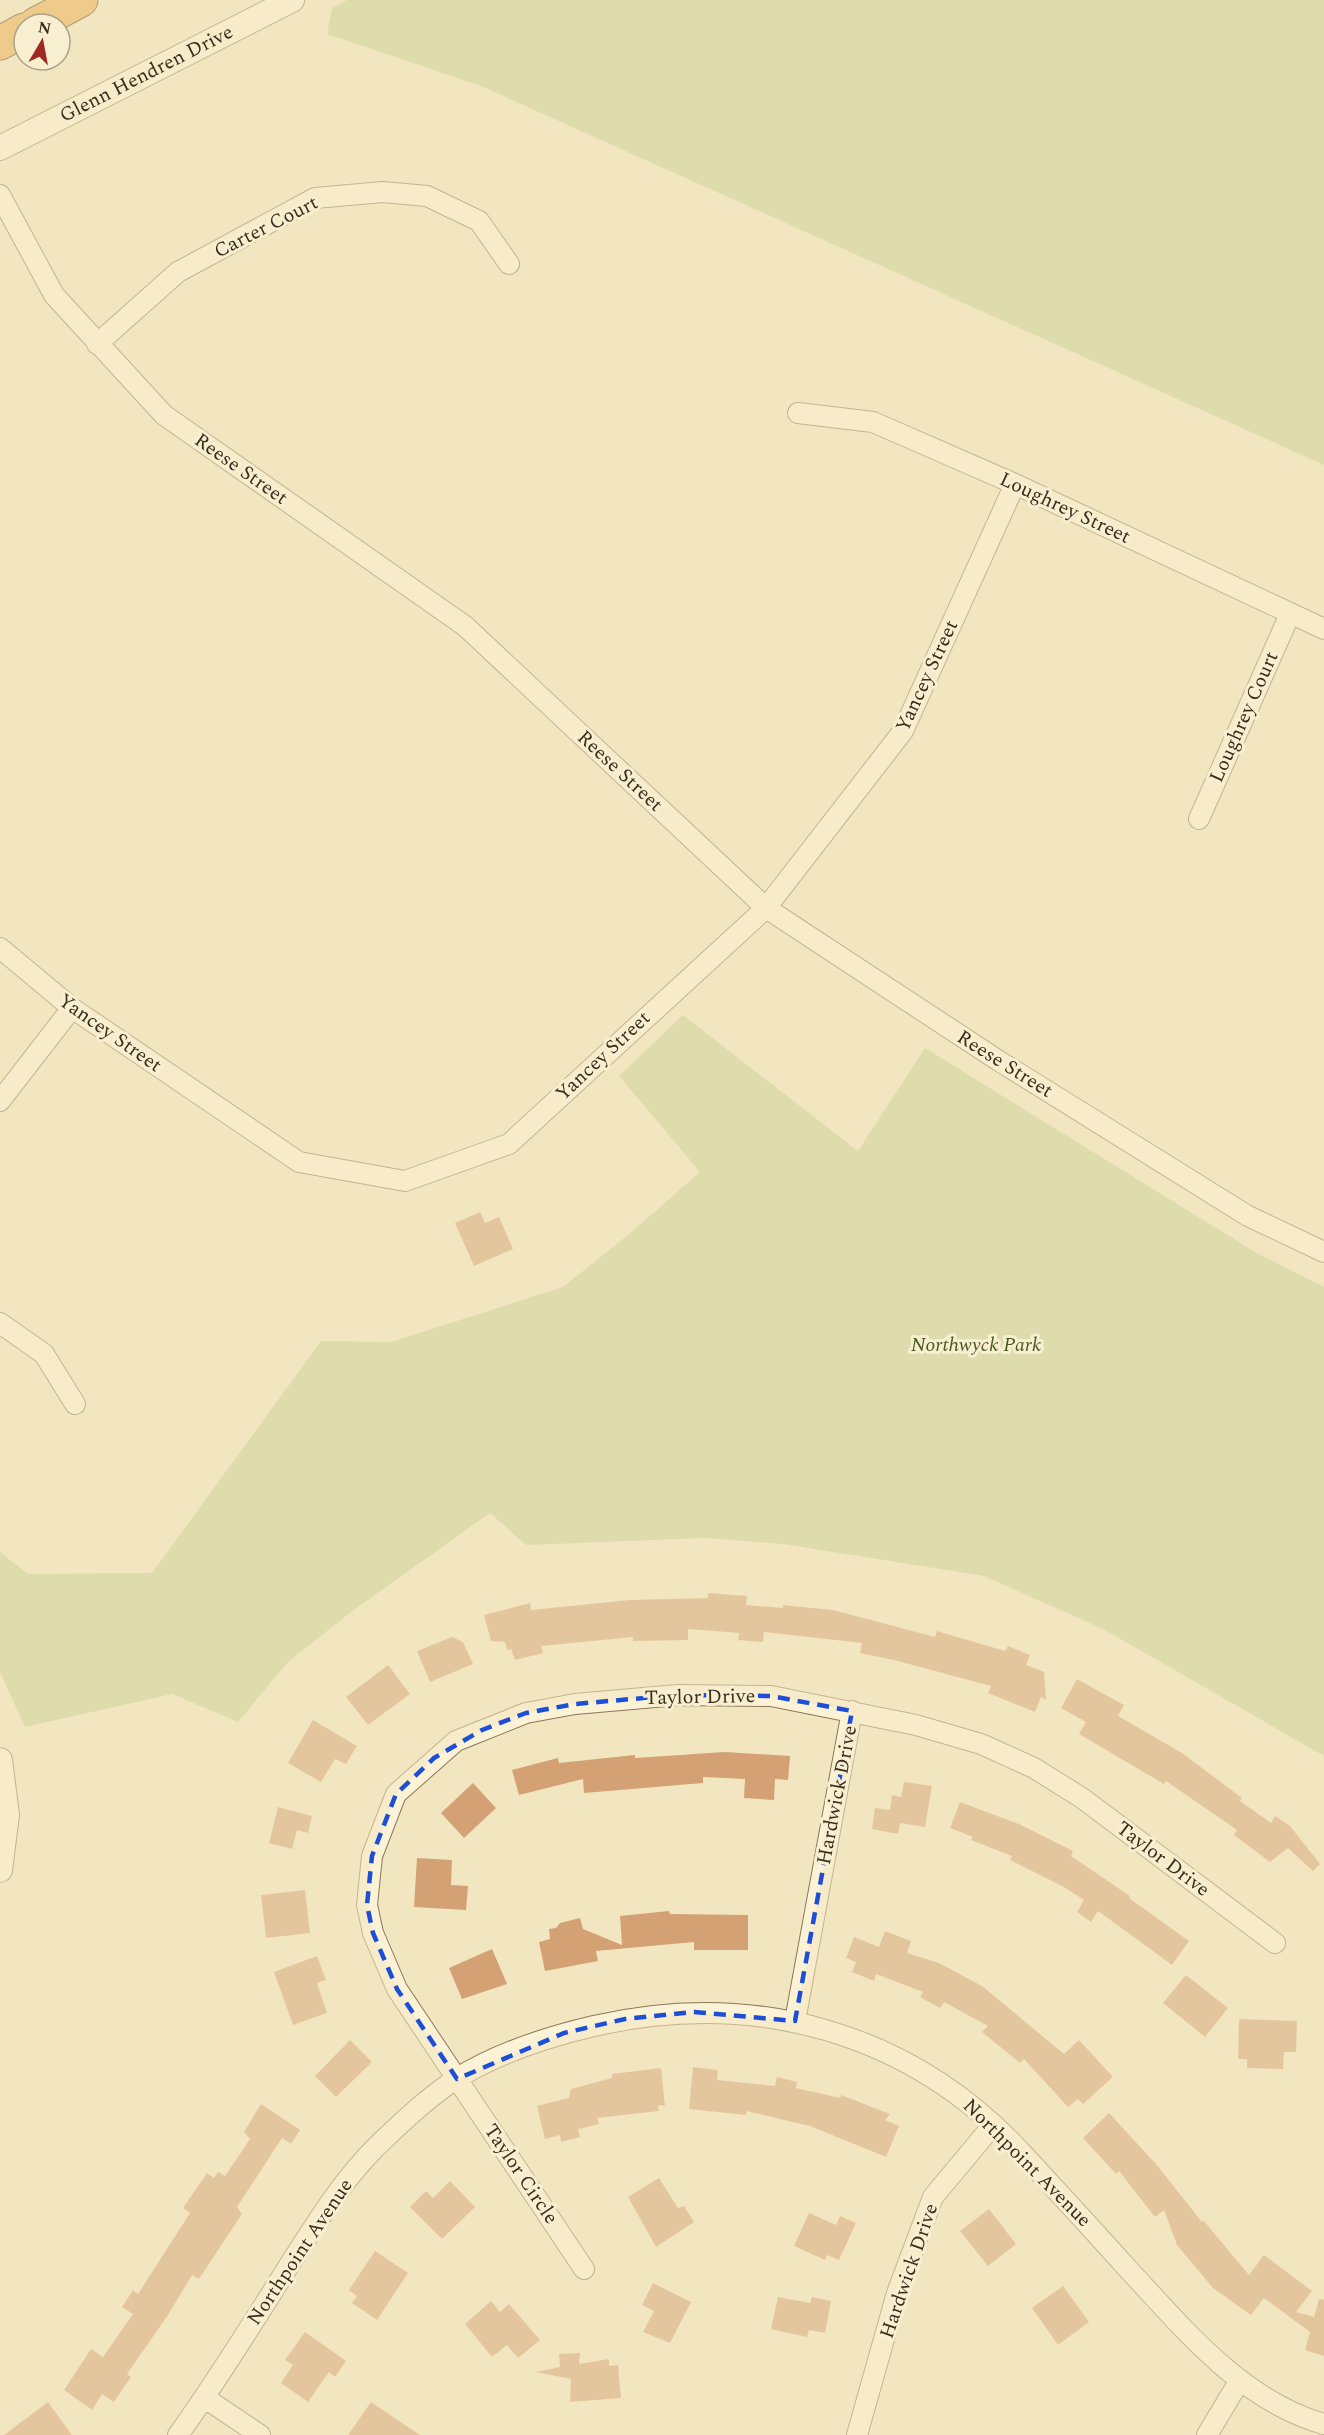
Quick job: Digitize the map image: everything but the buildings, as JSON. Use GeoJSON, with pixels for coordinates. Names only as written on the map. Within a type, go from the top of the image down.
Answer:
{"type":"FeatureCollection","features":[{"type":"Feature","properties":{"kind":"highway"},"geometry":{"type":"LineString","coordinates":[[58,12],[81,0]]}},
{"type":"Feature","properties":{"kind":"street","name":"Glenn Hendren Drive"},"geometry":{"type":"LineString","coordinates":[[0,148],[292,0]]}},
{"type":"Feature","properties":{"kind":"street","name":"Carter Court"},"geometry":{"type":"LineString","coordinates":[[97,344],[178,272],[315,198],[383,192],[427,196],[479,221],[509,264]]}},
{"type":"Feature","properties":{"kind":"street","name":"Reese Street"},"geometry":{"type":"LineString","coordinates":[[0,195],[54,295],[164,415],[465,626],[766,908],[999,1061],[1248,1216],[1324,1252]]}},
{"type":"Feature","properties":{"kind":"street","name":"Loughrey Street"},"geometry":{"type":"LineString","coordinates":[[798,413],[873,422],[1015,484],[1324,629]]}},
{"type":"Feature","properties":{"kind":"street","name":"Yancey Street"},"geometry":{"type":"LineString","coordinates":[[0,948],[72,1008],[299,1162],[405,1181],[509,1144],[766,908],[903,731],[1015,484]]}},
{"type":"Feature","properties":{"kind":"street","name":"Loughrey Court"},"geometry":{"type":"LineString","coordinates":[[1199,819],[1290,614]]}},
{"type":"Feature","properties":{"kind":"street"},"geometry":{"type":"LineString","coordinates":[[0,1101],[72,1008]]}},
{"type":"Feature","properties":{"kind":"street"},"geometry":{"type":"LineString","coordinates":[[0,1323],[44,1354],[75,1404]]}},
{"type":"Feature","properties":{"kind":"street","name":"Taylor Drive"},"geometry":{"type":"LineString","coordinates":[[457,2079],[397,1989],[373,1933],[367,1905],[372,1856],[396,1794],[434,1758],[456,1741],[526,1713],[575,1704],[678,1695],[771,1696],[916,1725],[981,1744],[1034,1768],[1082,1798],[1275,1943]]}},
{"type":"Feature","properties":{"kind":"street","name":"Hardwick Drive"},"geometry":{"type":"LineString","coordinates":[[795,2021],[852,1711]]}},
{"type":"Feature","properties":{"kind":"street"},"geometry":{"type":"LineString","coordinates":[[0,1760],[8,1815],[0,1870]]}},
{"type":"Feature","properties":{"kind":"street","name":"Northpoint Avenue"},"geometry":{"type":"LineString","coordinates":[[178,2435],[205,2398],[339,2190],[374,2149],[413,2112],[457,2079],[503,2054],[564,2032],[625,2019],[694,2012],[743,2014],[795,2021],[846,2035],[896,2055],[952,2089],[993,2125],[1202,2348],[1240,2380],[1296,2416],[1324,2424]]}},
{"type":"Feature","properties":{"kind":"street","name":"Taylor Circle"},"geometry":{"type":"LineString","coordinates":[[457,2079],[584,2270]]}},
{"type":"Feature","properties":{"kind":"street","name":"Hardwick Drive"},"geometry":{"type":"LineString","coordinates":[[857,2435],[897,2293],[933,2198],[993,2125]]}},
{"type":"Feature","properties":{"kind":"street"},"geometry":{"type":"LineString","coordinates":[[1208,2435],[1240,2380]]}},
{"type":"Feature","properties":{"kind":"street"},"geometry":{"type":"LineString","coordinates":[[205,2398],[260,2435]]}},
{"type":"Feature","properties":{"kind":"highlighted area"},"geometry":{"type":"Polygon","coordinates":[[[678,1695],[771,1696],[852,1711],[795,2021],[694,2012],[625,2019],[564,2033],[457,2079],[397,1989],[373,1933],[367,1905],[372,1856],[396,1794],[434,1758],[482,1730],[526,1713],[575,1704],[678,1695]]]}},
{"type":"Feature","properties":{"kind":"green space"},"geometry":{"type":"Polygon","coordinates":[[[347,0],[1324,0],[1324,465],[481,86],[327,34],[332,8],[347,0]]]}},
{"type":"Feature","properties":{"kind":"green space","name":"Northwyck Park"},"geometry":{"type":"Polygon","coordinates":[[[683,1015],[858,1151],[925,1048],[1255,1252],[1324,1287],[1324,1756],[1103,1629],[984,1576],[783,1544],[704,1538],[526,1545],[490,1513],[355,1609],[289,1661],[238,1722],[172,1694],[25,1727],[0,1672],[0,1552],[28,1574],[152,1573],[321,1341],[391,1342],[563,1287],[634,1230],[700,1172],[619,1076],[683,1015]]]}}]}
